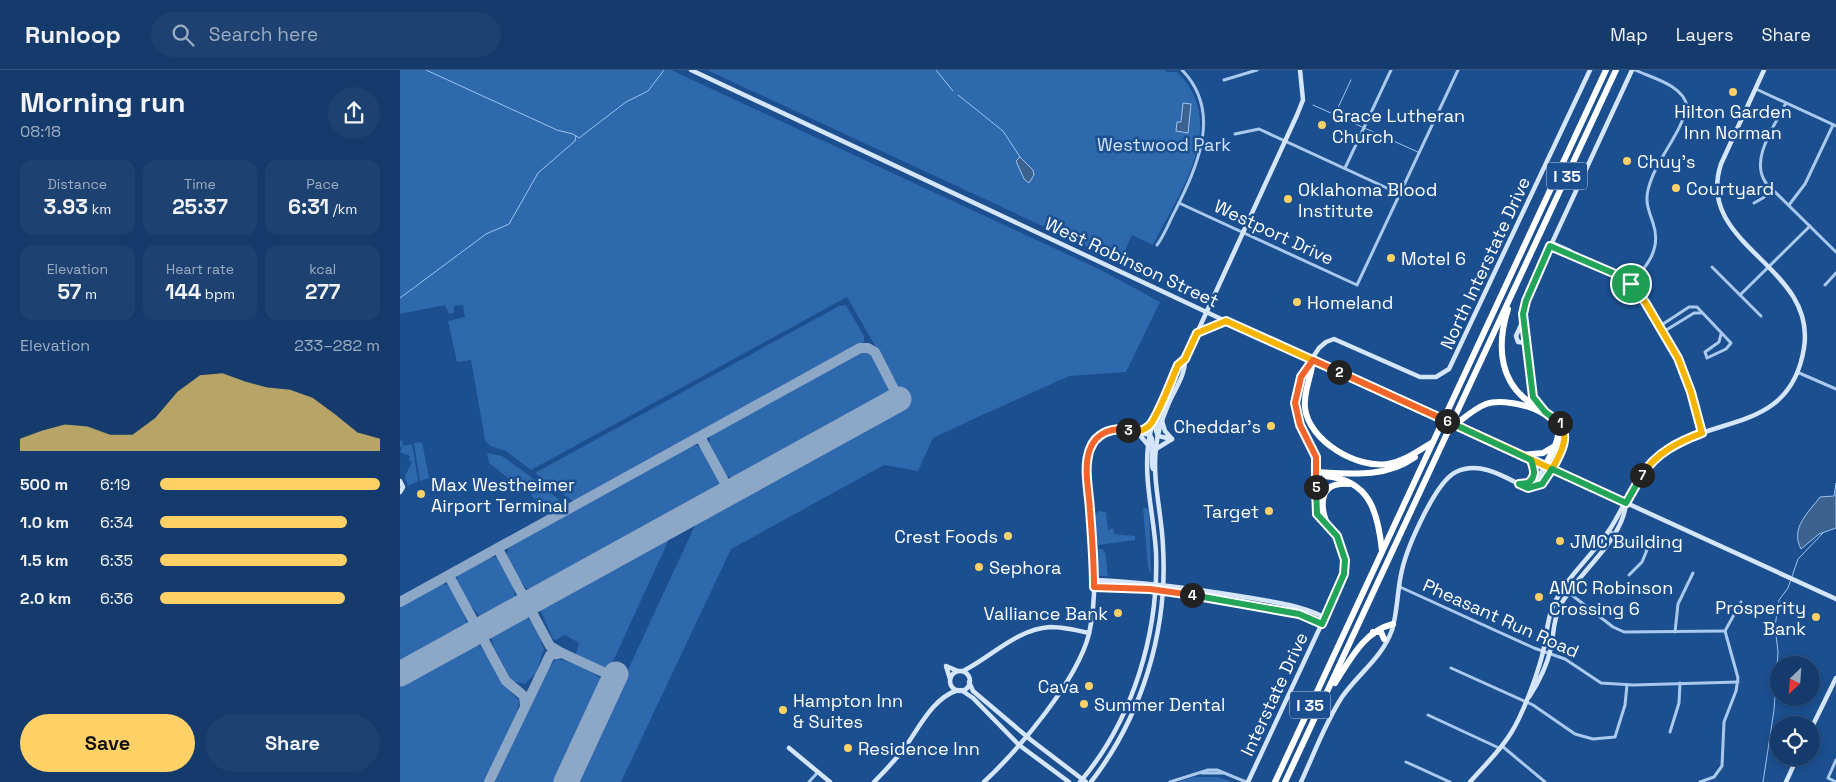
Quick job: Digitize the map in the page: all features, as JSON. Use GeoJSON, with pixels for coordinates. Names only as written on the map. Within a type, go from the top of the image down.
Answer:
{"type":"FeatureCollection","features":[{"type":"Feature","properties":{"kind":"highway","name":"I 35"},"geometry":{"type":"LineString","coordinates":[[1275,782],[1606,70]]}},
{"type":"Feature","properties":{"kind":"highway","name":"I 35"},"geometry":{"type":"LineString","coordinates":[[1285,782],[1616,70]]}},
{"type":"Feature","properties":{"kind":"highway"},"geometry":{"type":"LineString","coordinates":[[1517,282],[1504,327],[1501,358],[1507,376],[1516,389],[1527,401],[1545,412]]}},
{"type":"Feature","properties":{"kind":"highway"},"geometry":{"type":"LineString","coordinates":[[1313,360],[1312,373],[1305,394],[1306,412],[1312,427],[1328,445],[1364,462],[1381,464],[1402,460],[1433,442]]}},
{"type":"Feature","properties":{"kind":"highway"},"geometry":{"type":"LineString","coordinates":[[1448,431],[1481,406],[1495,402],[1509,402],[1526,406],[1552,421],[1558,434],[1549,468]]}},
{"type":"Feature","properties":{"kind":"highway"},"geometry":{"type":"LineString","coordinates":[[1317,474],[1369,474],[1388,470],[1409,461],[1433,442]]}},
{"type":"Feature","properties":{"kind":"highway"},"geometry":{"type":"LineString","coordinates":[[1521,455],[1543,453],[1554,446]]}},
{"type":"Feature","properties":{"kind":"highway"},"geometry":{"type":"LineString","coordinates":[[1317,474],[1339,478],[1352,484],[1367,497],[1376,511],[1382,552]]}},
{"type":"Feature","properties":{"kind":"highway"},"geometry":{"type":"LineString","coordinates":[[1328,526],[1321,506],[1324,496],[1334,486],[1352,484]]}},
{"type":"Feature","properties":{"kind":"highway"},"geometry":{"type":"LineString","coordinates":[[1324,698],[1356,652],[1373,632],[1393,624]]}},
{"type":"Feature","properties":{"kind":"highway"},"geometry":{"type":"LineString","coordinates":[[1373,632],[1380,632],[1384,639]]}},
{"type":"Feature","properties":{"kind":"main road","name":"West Robinson Street"},"geometry":{"type":"LineString","coordinates":[[691,70],[1206,312],[1836,599]]}},
{"type":"Feature","properties":{"kind":"main road"},"geometry":{"type":"LineString","coordinates":[[1069,782],[1019,745],[973,698],[959,690],[950,681],[946,666],[960,671],[969,681],[973,691],[1083,781],[1114,731],[1135,686],[1148,641],[1156,583],[1155,542],[1147,478],[1148,445],[1153,421],[1178,365],[1185,359],[1286,141],[1303,100],[1300,70]]}},
{"type":"Feature","properties":{"kind":"main road","name":"North Interstate Drive"},"geometry":{"type":"LineString","coordinates":[[1324,617],[1345,567],[1342,545],[1317,514],[1315,506],[1317,474],[1315,452],[1300,425],[1295,403],[1301,377],[1322,345],[1331,340],[1338,340],[1420,377],[1436,377],[1449,369],[1590,70]]}},
{"type":"Feature","properties":{"kind":"main road"},"geometry":{"type":"LineString","coordinates":[[1527,343],[1519,343],[1516,338],[1526,301],[1634,70]]}},
{"type":"Feature","properties":{"kind":"main road"},"geometry":{"type":"LineString","coordinates":[[1526,702],[1543,651],[1550,616],[1564,589],[1609,530],[1638,480],[1652,461],[1676,444],[1702,433],[1746,420],[1764,411],[1782,395],[1797,372],[1804,346],[1803,317],[1794,295],[1729,224],[1719,205],[1718,190],[1721,164],[1764,70]]}},
{"type":"Feature","properties":{"kind":"main road"},"geometry":{"type":"LineString","coordinates":[[1300,782],[1336,707],[1348,689],[1377,656],[1385,643],[1393,624],[1402,569],[1437,489],[1448,477],[1462,470],[1477,468],[1528,488],[1537,487],[1544,482],[1549,468],[1564,443],[1564,431],[1559,421],[1545,412],[1533,397],[1523,314]]}},
{"type":"Feature","properties":{"kind":"main road"},"geometry":{"type":"LineString","coordinates":[[1197,333],[1226,321]]}},
{"type":"Feature","properties":{"kind":"main road"},"geometry":{"type":"LineString","coordinates":[[1091,782],[1118,741],[1143,686],[1158,634],[1163,591],[1163,545],[1155,475],[1156,449],[1162,421],[1185,368],[1185,359]]}},
{"type":"Feature","properties":{"kind":"main road"},"geometry":{"type":"LineString","coordinates":[[1158,436],[1155,428],[1166,391]]}},
{"type":"Feature","properties":{"kind":"main road"},"geometry":{"type":"LineString","coordinates":[[1137,432],[1146,428],[1153,421]]}},
{"type":"Feature","properties":{"kind":"main road"},"geometry":{"type":"LineString","coordinates":[[1162,421],[1165,431],[1172,438]]}},
{"type":"Feature","properties":{"kind":"main road"},"geometry":{"type":"LineString","coordinates":[[984,782],[1019,745],[1062,688],[1085,646],[1089,633],[1094,587],[1093,548],[1087,491],[1089,452],[1094,441],[1107,431],[1118,429],[1150,435],[1153,439],[1151,463],[1155,475]]}},
{"type":"Feature","properties":{"kind":"main road"},"geometry":{"type":"LineString","coordinates":[[1137,432],[1148,445]]}},
{"type":"Feature","properties":{"kind":"main road"},"geometry":{"type":"LineString","coordinates":[[1158,436],[1172,438]]}},
{"type":"Feature","properties":{"kind":"main road"},"geometry":{"type":"LineString","coordinates":[[1156,449],[1172,438]]}},
{"type":"Feature","properties":{"kind":"main road"},"geometry":{"type":"LineString","coordinates":[[1528,483],[1534,473],[1531,460]]}},
{"type":"Feature","properties":{"kind":"main road"},"geometry":{"type":"LineString","coordinates":[[1519,484],[1528,483],[1539,478],[1549,468]]}},
{"type":"Feature","properties":{"kind":"main road"},"geometry":{"type":"LineString","coordinates":[[400,482],[403,487],[400,492]]}},
{"type":"Feature","properties":{"kind":"main road"},"geometry":{"type":"LineString","coordinates":[[1470,782],[1512,731],[1541,677],[1549,653],[1556,616],[1569,593],[1615,534],[1625,514],[1626,503]]}},
{"type":"Feature","properties":{"kind":"main road"},"geometry":{"type":"LineString","coordinates":[[1094,580],[1163,584],[1295,606],[1324,617]]}},
{"type":"Feature","properties":{"kind":"main road"},"geometry":{"type":"LineString","coordinates":[[1094,587],[1163,591],[1299,614],[1322,624]]}},
{"type":"Feature","properties":{"kind":"main road","name":"Interstate Drive"},"geometry":{"type":"LineString","coordinates":[[1247,782],[1324,617]]}},
{"type":"Feature","properties":{"kind":"main road"},"geometry":{"type":"LineString","coordinates":[[1377,656],[1393,624]]}},
{"type":"Feature","properties":{"kind":"main road"},"geometry":{"type":"LineString","coordinates":[[874,782],[890,765],[929,712],[944,696],[953,674],[977,664],[1013,640],[1036,630],[1058,628],[1089,633]]}},
{"type":"Feature","properties":{"kind":"main road"},"geometry":{"type":"LineString","coordinates":[[944,696],[966,688],[977,664]]}},
{"type":"Feature","properties":{"kind":"main road"},"geometry":{"type":"LineString","coordinates":[[1817,716],[1836,678]]}},
{"type":"Feature","properties":{"kind":"main road"},"geometry":{"type":"LineString","coordinates":[[789,748],[830,782]]}},
{"type":"Feature","properties":{"kind":"main road"},"geometry":{"type":"LineString","coordinates":[[1786,782],[1793,766]]}},
{"type":"Feature","properties":{"kind":"street"},"geometry":{"type":"LineString","coordinates":[[1157,245],[1179,203],[1200,154],[1203,129],[1200,100],[1193,84],[1182,70]]}},
{"type":"Feature","properties":{"kind":"street"},"geometry":{"type":"LineString","coordinates":[[1224,80],[1257,70]]}},
{"type":"Feature","properties":{"kind":"street"},"geometry":{"type":"LineString","coordinates":[[1345,168],[1390,70]]}},
{"type":"Feature","properties":{"kind":"street"},"geometry":{"type":"LineString","coordinates":[[1235,134],[1256,129],[1400,194],[1458,70]]}},
{"type":"Feature","properties":{"kind":"street"},"geometry":{"type":"LineString","coordinates":[[1631,284],[1649,262],[1655,250],[1656,237],[1648,210],[1648,191],[1687,106],[1685,98],[1678,90],[1634,70]]}},
{"type":"Feature","properties":{"kind":"street"},"geometry":{"type":"LineString","coordinates":[[1756,89],[1834,126],[1805,184],[1789,205]]}},
{"type":"Feature","properties":{"kind":"street"},"geometry":{"type":"LineString","coordinates":[[1786,103],[1760,162],[1761,174],[1773,189],[1836,252]]}},
{"type":"Feature","properties":{"kind":"street"},"geometry":{"type":"LineString","coordinates":[[1754,203],[1773,189]]}},
{"type":"Feature","properties":{"kind":"street","name":"Westport Drive"},"geometry":{"type":"LineString","coordinates":[[1179,203],[1358,285],[1400,194]]}},
{"type":"Feature","properties":{"kind":"street"},"geometry":{"type":"LineString","coordinates":[[1740,295],[1810,226]]}},
{"type":"Feature","properties":{"kind":"street"},"geometry":{"type":"LineString","coordinates":[[1551,244],[1570,250],[1577,257],[1615,274],[1631,284],[1641,296],[1660,326],[1685,374],[1702,433]]}},
{"type":"Feature","properties":{"kind":"street"},"geometry":{"type":"LineString","coordinates":[[1712,267],[1761,316]]}},
{"type":"Feature","properties":{"kind":"street"},"geometry":{"type":"LineString","coordinates":[[1825,284],[1836,274]]}},
{"type":"Feature","properties":{"kind":"street"},"geometry":{"type":"LineString","coordinates":[[1660,326],[1692,306],[1697,308],[1721,334],[1729,339],[1731,345],[1713,358],[1707,358],[1705,352],[1720,342],[1721,334]]}},
{"type":"Feature","properties":{"kind":"street"},"geometry":{"type":"LineString","coordinates":[[1663,332],[1694,313],[1702,313]]}},
{"type":"Feature","properties":{"kind":"street"},"geometry":{"type":"LineString","coordinates":[[1797,372],[1836,389]]}},
{"type":"Feature","properties":{"kind":"street"},"geometry":{"type":"LineString","coordinates":[[1609,530],[1647,550],[1642,562],[1629,575]]}},
{"type":"Feature","properties":{"kind":"street"},"geometry":{"type":"LineString","coordinates":[[1675,632],[1678,604],[1693,573]]}},
{"type":"Feature","properties":{"kind":"street","name":"Pheasant Run Road"},"geometry":{"type":"LineString","coordinates":[[1400,587],[1543,651],[1566,659],[1597,681],[1627,685],[1738,682]]}},
{"type":"Feature","properties":{"kind":"street"},"geometry":{"type":"LineString","coordinates":[[1564,589],[1620,630],[1631,632],[1725,631]]}},
{"type":"Feature","properties":{"kind":"street"},"geometry":{"type":"LineString","coordinates":[[1700,782],[1714,777],[1722,766],[1723,730],[1738,682],[1725,631],[1741,602]]}},
{"type":"Feature","properties":{"kind":"street"},"geometry":{"type":"LineString","coordinates":[[1451,668],[1526,702],[1546,713],[1575,734],[1594,739],[1615,737],[1625,705],[1627,685]]}},
{"type":"Feature","properties":{"kind":"street"},"geometry":{"type":"LineString","coordinates":[[1670,732],[1678,703],[1680,683]]}},
{"type":"Feature","properties":{"kind":"street"},"geometry":{"type":"LineString","coordinates":[[1428,715],[1500,747],[1545,782]]}},
{"type":"Feature","properties":{"kind":"street"},"geometry":{"type":"LineString","coordinates":[[1836,760],[1828,778],[1836,782]]}},
{"type":"Feature","properties":{"kind":"street"},"geometry":{"type":"LineString","coordinates":[[1406,762],[1450,782]]}},
{"type":"Feature","properties":{"kind":"street"},"geometry":{"type":"LineString","coordinates":[[1170,782],[1216,770],[1247,782]]}},
{"type":"Feature","properties":{"kind":"street"},"geometry":{"type":"LineString","coordinates":[[809,782],[818,772]]}},
{"type":"Feature","properties":{"kind":"green space"},"geometry":{"type":"Polygon","coordinates":[[[400,70],[671,70],[1101,270],[1160,302],[1126,372],[1069,376],[933,438],[918,471],[884,465],[731,549],[621,782],[576,782],[697,521],[910,402],[902,388],[900,389],[847,297],[531,470],[506,451],[490,446],[485,440],[471,360],[457,362],[448,321],[465,317],[463,305],[454,306],[454,313],[449,314],[445,305],[400,314],[400,70]]]}},
{"type":"Feature","properties":{"kind":"green space","name":"Westwood Park"},"geometry":{"type":"Polygon","coordinates":[[[707,70],[1165,70],[1167,72],[1177,72],[1192,92],[1199,113],[1200,135],[1195,158],[1186,181],[1153,245],[1132,235],[1120,262],[707,70]]]}},
{"type":"Feature","properties":{"kind":"green space"},"geometry":{"type":"Polygon","coordinates":[[[846,305],[864,336],[864,342],[574,502],[535,473],[839,306],[846,305]]]}},
{"type":"Feature","properties":{"kind":"green space"},"geometry":{"type":"Polygon","coordinates":[[[863,351],[871,354],[889,384],[890,389],[886,396],[738,478],[726,476],[708,445],[711,435],[863,351]]]}},
{"type":"Feature","properties":{"kind":"green space"},"geometry":{"type":"Polygon","coordinates":[[[422,442],[429,478],[420,481],[414,443],[422,442]]]}},
{"type":"Feature","properties":{"kind":"green space"},"geometry":{"type":"Polygon","coordinates":[[[412,444],[418,481],[408,486],[405,476],[412,462],[409,460],[410,456],[400,452],[403,446],[412,444]]]}},
{"type":"Feature","properties":{"kind":"green space"},"geometry":{"type":"Polygon","coordinates":[[[696,445],[707,456],[718,474],[720,483],[716,490],[530,592],[520,580],[506,557],[509,547],[677,453],[696,445]]]}},
{"type":"Feature","properties":{"kind":"green space"},"geometry":{"type":"Polygon","coordinates":[[[487,453],[502,456],[535,480],[526,492],[489,463],[487,453]]]}},
{"type":"Feature","properties":{"kind":"green space"},"geometry":{"type":"Polygon","coordinates":[[[538,489],[544,489],[559,499],[560,506],[558,511],[552,511],[531,496],[538,489]]]}},
{"type":"Feature","properties":{"kind":"green space"},"geometry":{"type":"Polygon","coordinates":[[[1143,507],[1149,510],[1151,574],[1148,567],[1143,507]]]}},
{"type":"Feature","properties":{"kind":"green space"},"geometry":{"type":"Polygon","coordinates":[[[1099,511],[1106,512],[1108,530],[1113,528],[1114,534],[1135,536],[1135,540],[1098,545],[1093,516],[1099,511]]]}},
{"type":"Feature","properties":{"kind":"green space"},"geometry":{"type":"Polygon","coordinates":[[[671,535],[609,670],[577,656],[579,643],[565,635],[556,640],[553,639],[539,607],[671,535]]]}},
{"type":"Feature","properties":{"kind":"green space"},"geometry":{"type":"Polygon","coordinates":[[[1103,549],[1104,553],[1105,551],[1108,576],[1097,576],[1097,551],[1103,549]]]}},
{"type":"Feature","properties":{"kind":"green space"},"geometry":{"type":"Polygon","coordinates":[[[495,557],[503,564],[512,582],[516,600],[482,618],[462,593],[457,578],[462,572],[481,561],[495,557]]]}},
{"type":"Feature","properties":{"kind":"green space"},"geometry":{"type":"Polygon","coordinates":[[[442,584],[449,585],[459,599],[467,627],[400,664],[400,606],[442,584]]]}},
{"type":"Feature","properties":{"kind":"green space"},"geometry":{"type":"Polygon","coordinates":[[[525,615],[535,625],[544,649],[536,673],[525,684],[512,681],[494,648],[490,634],[525,615]]]}},
{"type":"Feature","properties":{"kind":"green space"},"geometry":{"type":"Polygon","coordinates":[[[476,642],[512,694],[519,700],[517,714],[487,782],[400,782],[400,684],[476,642]]]}},
{"type":"Feature","properties":{"kind":"green space"},"geometry":{"type":"Polygon","coordinates":[[[556,659],[581,666],[593,672],[603,681],[557,782],[495,782],[547,670],[556,659]]]}},
{"type":"Feature","properties":{"kind":"green space"},"geometry":{"type":"Polygon","coordinates":[[[1194,777],[1217,777],[1233,782],[1178,782],[1194,777]]]}},
{"type":"Feature","properties":{"kind":"shaded area"},"geometry":{"type":"Polygon","coordinates":[[[1183,103],[1191,104],[1188,133],[1176,131],[1177,122],[1181,122],[1183,103]]]}},
{"type":"Feature","properties":{"kind":"shaded area"},"geometry":{"type":"Polygon","coordinates":[[[1020,157],[1033,170],[1034,175],[1029,183],[1024,179],[1016,161],[1020,157]]]}},
{"type":"Feature","properties":{"kind":"shaded area"},"geometry":{"type":"Polygon","coordinates":[[[1836,483],[1836,528],[1819,534],[1801,549],[1798,534],[1802,521],[1820,497],[1834,496],[1836,483]]]}},
{"type":"Feature","properties":{"kind":"waterway"},"geometry":{"type":"LineString","coordinates":[[426,70],[557,130],[573,134],[579,138],[626,102],[648,91],[664,70]]}},
{"type":"Feature","properties":{"kind":"waterway"},"geometry":{"type":"LineString","coordinates":[[936,70],[953,91]]}},
{"type":"Feature","properties":{"kind":"waterway"},"geometry":{"type":"LineString","coordinates":[[1335,114],[1351,80]]}},
{"type":"Feature","properties":{"kind":"waterway"},"geometry":{"type":"LineString","coordinates":[[958,95],[1003,131],[1020,157]]}},
{"type":"Feature","properties":{"kind":"waterway"},"geometry":{"type":"LineString","coordinates":[[1313,105],[1418,152]]}},
{"type":"Feature","properties":{"kind":"waterway"},"geometry":{"type":"LineString","coordinates":[[400,298],[486,234],[509,224],[538,173],[575,141],[576,136]]}},
{"type":"Feature","properties":{"kind":"waterway"},"geometry":{"type":"LineString","coordinates":[[1763,782],[1774,710],[1778,652],[1775,626],[1779,600],[1788,588],[1798,559],[1824,532]]}},
{"type":"Feature","properties":{"kind":"taxiway"},"geometry":{"type":"LineString","coordinates":[[400,602],[860,348],[868,348],[875,352],[899,399]]}},
{"type":"Feature","properties":{"kind":"taxiway"},"geometry":{"type":"LineString","coordinates":[[700,437],[730,492]]}},
{"type":"Feature","properties":{"kind":"taxiway"},"geometry":{"type":"LineString","coordinates":[[498,549],[550,646],[562,653]]}},
{"type":"Feature","properties":{"kind":"taxiway"},"geometry":{"type":"LineString","coordinates":[[449,576],[506,681],[524,696],[525,706]]}},
{"type":"Feature","properties":{"kind":"taxiway"},"geometry":{"type":"LineString","coordinates":[[489,782],[550,655],[562,653],[612,676],[613,679]]}},
{"type":"Feature","properties":{"kind":"runway"},"geometry":{"type":"LineString","coordinates":[[400,674],[899,399]]}},
{"type":"Feature","properties":{"kind":"runway"},"geometry":{"type":"LineString","coordinates":[[566,782],[616,674]]}},
{"type":"Feature","properties":{"kind":"place","name":"Hilton Garden Inn Norman"},"geometry":{"type":"Point","coordinates":[1733,92]}},
{"type":"Feature","properties":{"kind":"place","name":"Grace Lutheran Church"},"geometry":{"type":"Point","coordinates":[1322,125]}},
{"type":"Feature","properties":{"kind":"place","name":"Chuy's"},"geometry":{"type":"Point","coordinates":[1627,161]}},
{"type":"Feature","properties":{"kind":"place","name":"Courtyard"},"geometry":{"type":"Point","coordinates":[1676,188]}},
{"type":"Feature","properties":{"kind":"place","name":"Oklahoma Blood Institute"},"geometry":{"type":"Point","coordinates":[1288,199]}},
{"type":"Feature","properties":{"kind":"place","name":"Motel 6"},"geometry":{"type":"Point","coordinates":[1391,258]}},
{"type":"Feature","properties":{"kind":"place","name":"Homeland"},"geometry":{"type":"Point","coordinates":[1297,302]}},
{"type":"Feature","properties":{"kind":"place","name":"Cheddar's"},"geometry":{"type":"Point","coordinates":[1271,426]}},
{"type":"Feature","properties":{"kind":"place","name":"Max Westheimer Airport Terminal"},"geometry":{"type":"Point","coordinates":[421,494]}},
{"type":"Feature","properties":{"kind":"place","name":"Target"},"geometry":{"type":"Point","coordinates":[1269,511]}},
{"type":"Feature","properties":{"kind":"place","name":"Crest Foods"},"geometry":{"type":"Point","coordinates":[1008,536]}},
{"type":"Feature","properties":{"kind":"place","name":"JMC Building"},"geometry":{"type":"Point","coordinates":[1560,541]}},
{"type":"Feature","properties":{"kind":"place","name":"Sephora"},"geometry":{"type":"Point","coordinates":[979,567]}},
{"type":"Feature","properties":{"kind":"place","name":"AMC Robinson Crossing 6"},"geometry":{"type":"Point","coordinates":[1539,597]}},
{"type":"Feature","properties":{"kind":"place","name":"Valliance Bank"},"geometry":{"type":"Point","coordinates":[1118,613]}},
{"type":"Feature","properties":{"kind":"place","name":"Prosperity Bank"},"geometry":{"type":"Point","coordinates":[1816,617]}},
{"type":"Feature","properties":{"kind":"place","name":"Cava"},"geometry":{"type":"Point","coordinates":[1089,686]}},
{"type":"Feature","properties":{"kind":"place","name":"Summer Dental"},"geometry":{"type":"Point","coordinates":[1084,704]}},
{"type":"Feature","properties":{"kind":"place","name":"Hampton Inn & Suites"},"geometry":{"type":"Point","coordinates":[783,710]}},
{"type":"Feature","properties":{"kind":"place","name":"Residence Inn"},"geometry":{"type":"Point","coordinates":[848,748]}},
{"type":"Feature","properties":{"kind":"route"},"geometry":{"type":"LineString","coordinates":[[1631,284],[1613,273],[1550,246],[1529,293],[1523,308],[1523,314],[1526,325],[1533,397],[1545,412],[1559,421],[1564,431],[1564,443],[1552,469],[1313,360],[1226,321],[1197,333],[1185,359],[1178,365],[1149,426],[1137,432],[1118,429],[1107,431],[1098,437],[1090,448],[1087,458],[1087,491],[1093,548],[1094,587],[1168,591],[1299,614],[1322,624],[1344,574],[1345,560],[1342,545],[1337,536],[1317,514],[1315,506],[1316,457],[1300,425],[1296,411],[1295,403],[1298,386],[1304,369],[1313,360],[1531,460],[1534,477],[1528,483],[1519,484],[1522,486],[1529,488],[1537,487],[1544,482],[1552,469],[1626,503],[1638,480],[1652,461],[1665,450],[1702,433],[1691,392],[1678,358],[1645,302],[1631,284]]}}]}
